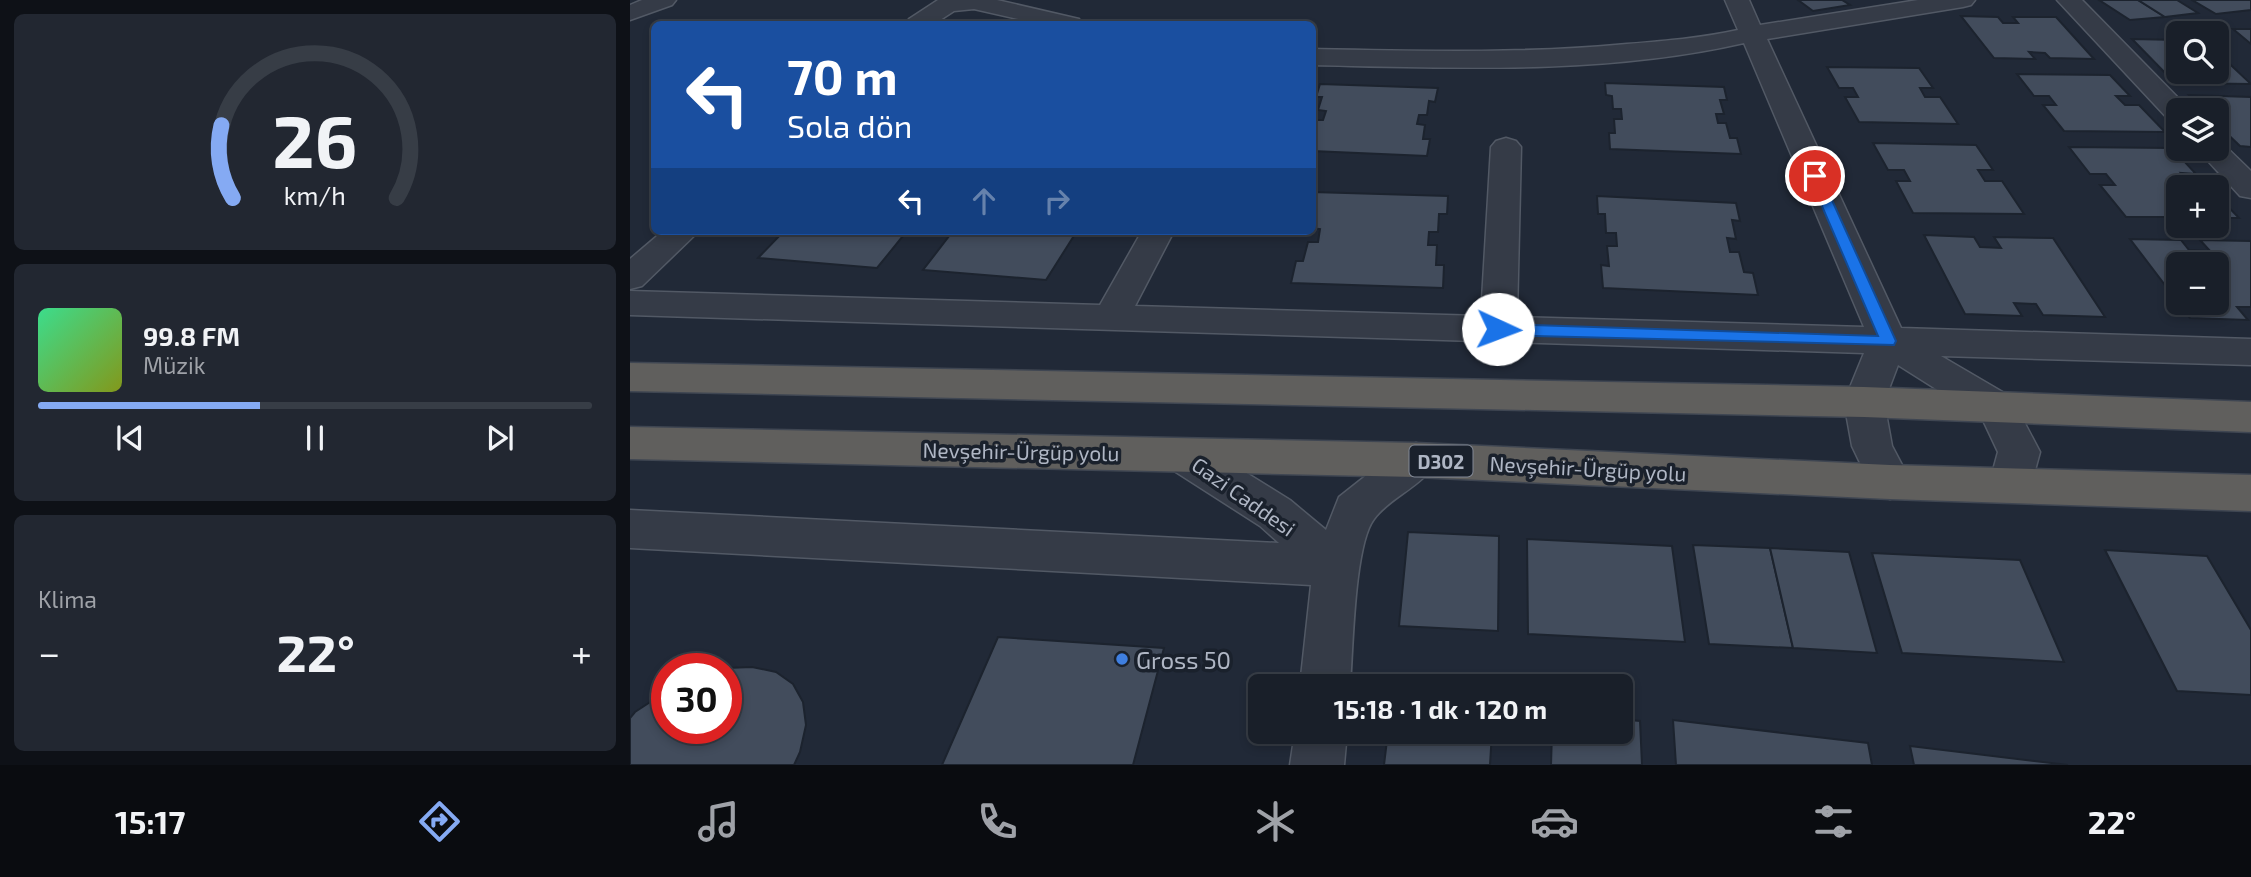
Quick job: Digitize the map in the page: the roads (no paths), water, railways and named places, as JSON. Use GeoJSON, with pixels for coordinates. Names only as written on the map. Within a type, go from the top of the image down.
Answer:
{"type":"FeatureCollection","features":[{"type":"Feature","properties":{"kind":"highway"},"geometry":{"type":"LineString","coordinates":[[630,377],[1864,401],[2251,417]]}},
{"type":"Feature","properties":{"kind":"highway","name":"Nevşehir-Ürgüp yolu"},"geometry":{"type":"LineString","coordinates":[[630,443],[1416,460],[1890,482],[2251,493]]}},
{"type":"Feature","properties":{"kind":"street"},"geometry":{"type":"LineString","coordinates":[[630,13],[664,0]]}},
{"type":"Feature","properties":{"kind":"street"},"geometry":{"type":"LineString","coordinates":[[1737,0],[1888,341],[1997,408],[2020,452],[2010,485]]}},
{"type":"Feature","properties":{"kind":"street"},"geometry":{"type":"LineString","coordinates":[[1316,57],[1451,60],[1571,57],[1703,45],[1752,34],[1963,0]]}},
{"type":"Feature","properties":{"kind":"street"},"geometry":{"type":"LineString","coordinates":[[2069,0],[2166,101]]}},
{"type":"Feature","properties":{"kind":"street"},"geometry":{"type":"LineString","coordinates":[[922,21],[948,4],[974,2],[1057,21]]}},
{"type":"Feature","properties":{"kind":"street"},"geometry":{"type":"LineString","coordinates":[[1498,329],[1506,147]]}},
{"type":"Feature","properties":{"kind":"street"},"geometry":{"type":"LineString","coordinates":[[2229,158],[2251,189]]}},
{"type":"Feature","properties":{"kind":"street"},"geometry":{"type":"LineString","coordinates":[[630,278],[678,235]]}},
{"type":"Feature","properties":{"kind":"street"},"geometry":{"type":"LineString","coordinates":[[1111,318],[1156,235]]}},
{"type":"Feature","properties":{"kind":"street"},"geometry":{"type":"LineString","coordinates":[[630,303],[2251,352]]}},
{"type":"Feature","properties":{"kind":"street"},"geometry":{"type":"LineString","coordinates":[[1888,341],[1864,401],[1872,446],[1890,482]]}},
{"type":"Feature","properties":{"kind":"street","name":"Gazi Caddesi"},"geometry":{"type":"LineString","coordinates":[[1183,454],[1275,513],[1336,566]]}},
{"type":"Feature","properties":{"kind":"street"},"geometry":{"type":"LineString","coordinates":[[1326,674],[1336,566],[1354,510],[1416,460]]}},
{"type":"Feature","properties":{"kind":"street"},"geometry":{"type":"LineString","coordinates":[[630,529],[1336,566]]}},
{"type":"Feature","properties":{"kind":"street"},"geometry":{"type":"LineString","coordinates":[[1317,765],[1320,744]]}},
{"type":"Feature","properties":{"kind":"place","name":"Gross 50"},"geometry":{"type":"Point","coordinates":[1122,659]}}]}
